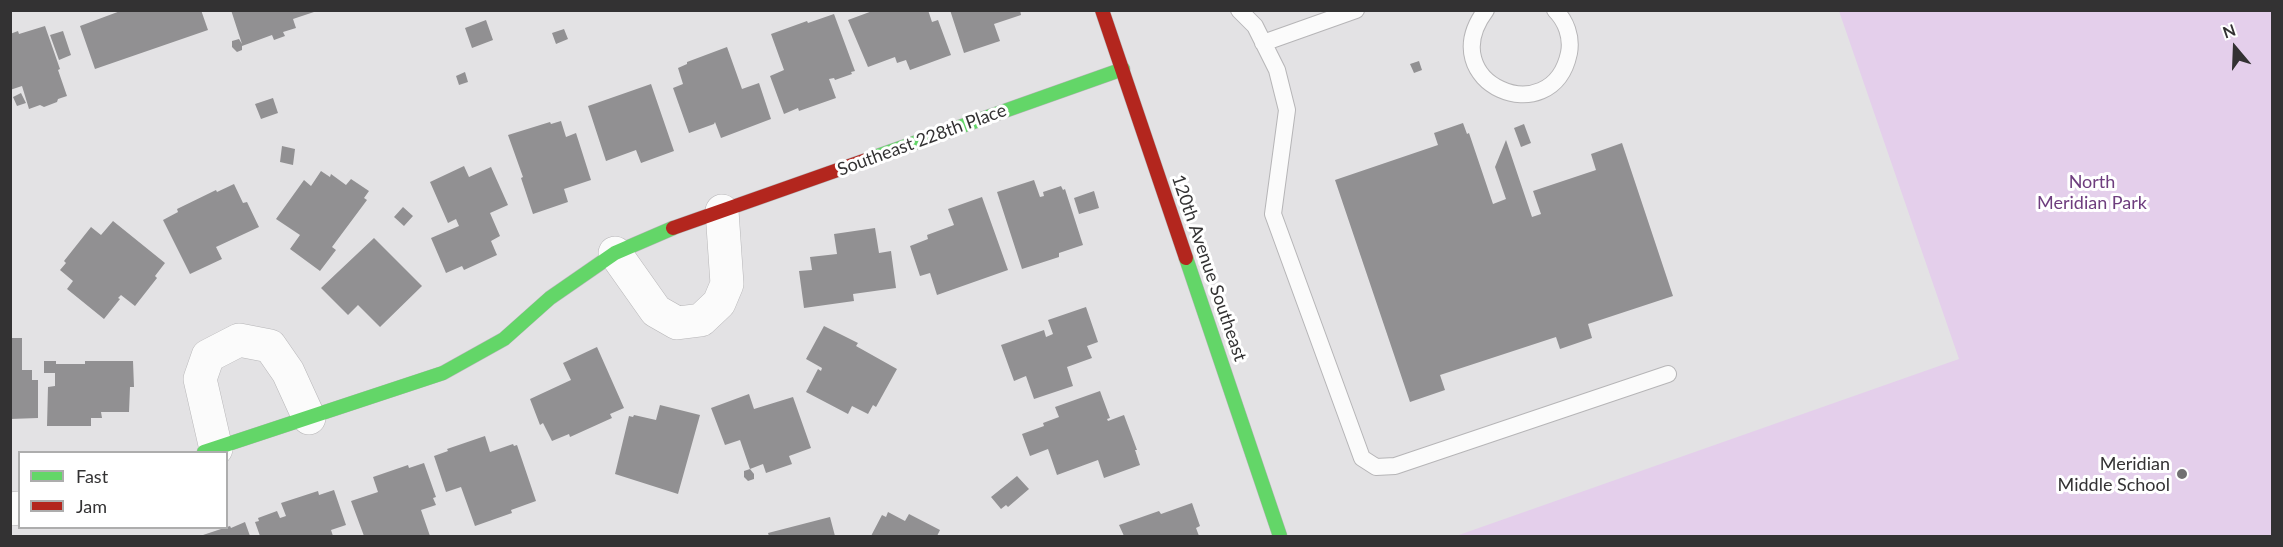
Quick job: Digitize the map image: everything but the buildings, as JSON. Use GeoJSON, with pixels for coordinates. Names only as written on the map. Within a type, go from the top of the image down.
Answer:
{"type":"FeatureCollection","features":[{"type":"Feature","properties":{"kind":"street","name":"120th Avenue Southeast"},"geometry":{"type":"LineString","coordinates":[[1102,10],[1280,537]]}},
{"type":"Feature","properties":{"kind":"street","name":"Southeast 228th Place"},"geometry":{"type":"LineString","coordinates":[[309,418],[288,372],[270,346],[239,340],[208,356],[200,379],[210,451],[309,418],[443,373],[504,339],[550,298],[615,252],[1123,69]]}},
{"type":"Feature","properties":{"kind":"street"},"geometry":{"type":"LineString","coordinates":[[615,252],[656,311],[677,323],[701,320],[719,303],[727,284],[722,212]]}},
{"type":"Feature","properties":{"kind":"lane"},"geometry":{"type":"LineString","coordinates":[[1239,10],[1255,26],[1278,70],[1287,110],[1273,214],[1362,458],[1377,467],[1395,466],[1668,374]]}},
{"type":"Feature","properties":{"kind":"lane"},"geometry":{"type":"LineString","coordinates":[[1263,43],[1356,10]]}},
{"type":"Feature","properties":{"kind":"lane"},"geometry":{"type":"LineString","coordinates":[[1486,10],[1477,22],[1472,38],[1474,60],[1485,81],[1498,90],[1513,94],[1528,94],[1545,89],[1567,64],[1570,48],[1568,31],[1561,16],[1555,10]]}},
{"type":"Feature","properties":{"kind":"green space","name":"North Meridian Park"},"geometry":{"type":"Polygon","coordinates":[[[1839,11],[2272,11],[2272,536],[1456,536],[1959,359],[1839,11]]]}},
{"type":"Feature","properties":{"kind":"traffic: fast"},"geometry":{"type":"LineString","coordinates":[[866,160],[1123,69]]}},
{"type":"Feature","properties":{"kind":"traffic: fast"},"geometry":{"type":"LineString","coordinates":[[207,451],[443,373],[504,339],[550,298],[615,253],[673,228]]}},
{"type":"Feature","properties":{"kind":"traffic: fast"},"geometry":{"type":"LineString","coordinates":[[1186,258],[1280,536]]}},
{"type":"Feature","properties":{"kind":"traffic: jam"},"geometry":{"type":"LineString","coordinates":[[1102,10],[1186,258]]}},
{"type":"Feature","properties":{"kind":"traffic: jam"},"geometry":{"type":"LineString","coordinates":[[673,228],[866,160]]}},
{"type":"Feature","properties":{"kind":"place","name":"Meridian Middle School"},"geometry":{"type":"Point","coordinates":[2182,474]}}]}
